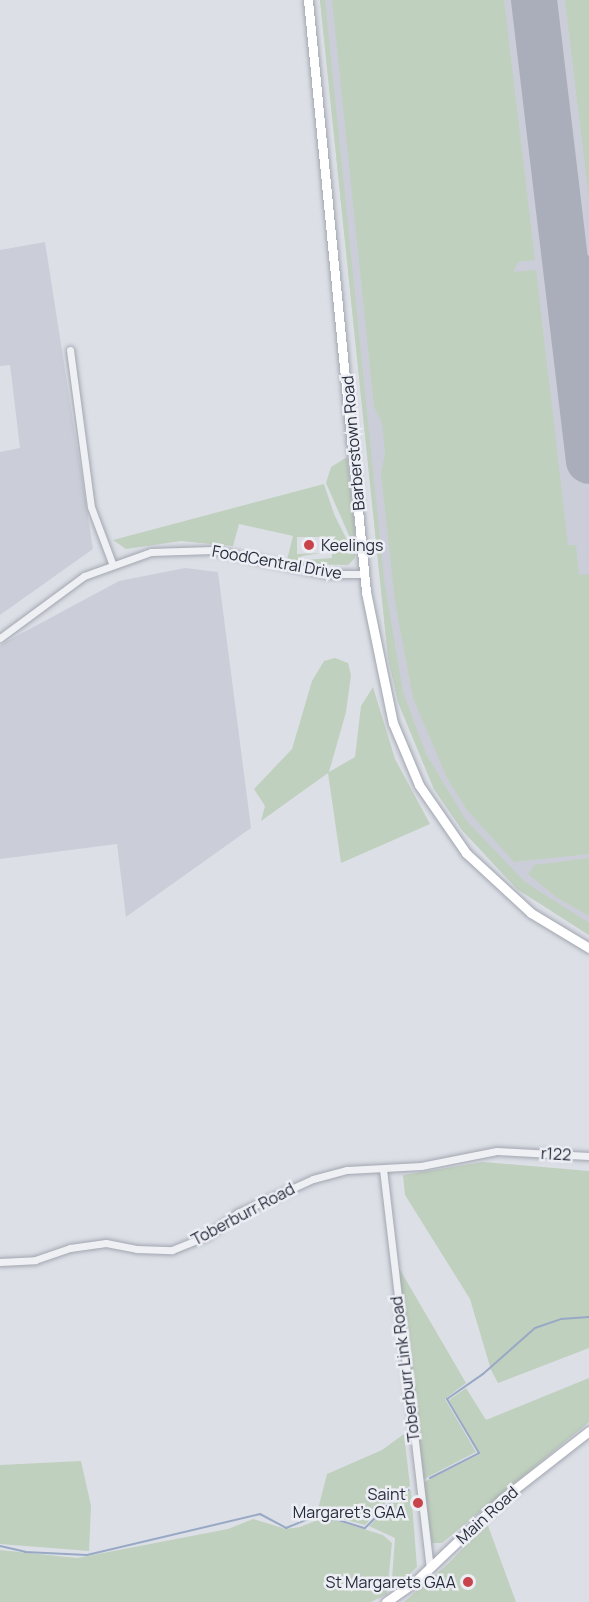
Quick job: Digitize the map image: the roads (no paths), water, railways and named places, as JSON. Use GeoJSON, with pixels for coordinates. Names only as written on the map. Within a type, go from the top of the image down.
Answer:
{"type":"FeatureCollection","features":[{"type":"Feature","properties":{"kind":"main road","name":"Barberstown Road"},"geometry":{"type":"LineString","coordinates":[[308,0],[364,574],[372,632],[393,723],[435,810],[466,853],[506,893],[556,930],[589,948]]}},
{"type":"Feature","properties":{"kind":"main road","name":"Main Road"},"geometry":{"type":"LineString","coordinates":[[386,1602],[430,1568],[502,1499],[589,1431]]}},
{"type":"Feature","properties":{"kind":"street"},"geometry":{"type":"LineString","coordinates":[[70,350],[91,507],[112,563]]}},
{"type":"Feature","properties":{"kind":"street","name":"FoodCentral Drive"},"geometry":{"type":"LineString","coordinates":[[0,638],[56,594],[112,563],[151,552],[198,549],[326,574],[364,574]]}},
{"type":"Feature","properties":{"kind":"street","name":"r122"},"geometry":{"type":"LineString","coordinates":[[523,1152],[589,1155]]}},
{"type":"Feature","properties":{"kind":"street","name":"Toberburr Road"},"geometry":{"type":"LineString","coordinates":[[0,1262],[35,1260],[70,1248],[106,1243],[137,1249],[172,1250],[207,1236],[238,1213],[313,1179],[347,1170],[421,1166],[475,1153],[523,1152]]}},
{"type":"Feature","properties":{"kind":"street","name":"Toberburr Link Road"},"geometry":{"type":"LineString","coordinates":[[383,1169],[430,1568]]}},
{"type":"Feature","properties":{"kind":"waterway"},"geometry":{"type":"LineString","coordinates":[[430,1478],[479,1453],[447,1399],[483,1374],[535,1328],[561,1319],[589,1317]]}},
{"type":"Feature","properties":{"kind":"waterway"},"geometry":{"type":"LineString","coordinates":[[0,1546],[25,1552],[87,1555],[260,1514],[286,1528],[311,1518],[338,1520],[365,1528],[395,1498],[409,1490]]}},
{"type":"Feature","properties":{"kind":"place","name":"Keelings"},"geometry":{"type":"Point","coordinates":[309,545]}},
{"type":"Feature","properties":{"kind":"place","name":"Saint Margaret's GAA"},"geometry":{"type":"Point","coordinates":[418,1503]}},
{"type":"Feature","properties":{"kind":"place","name":"St Margarets GAA"},"geometry":{"type":"Point","coordinates":[468,1582]}}]}
